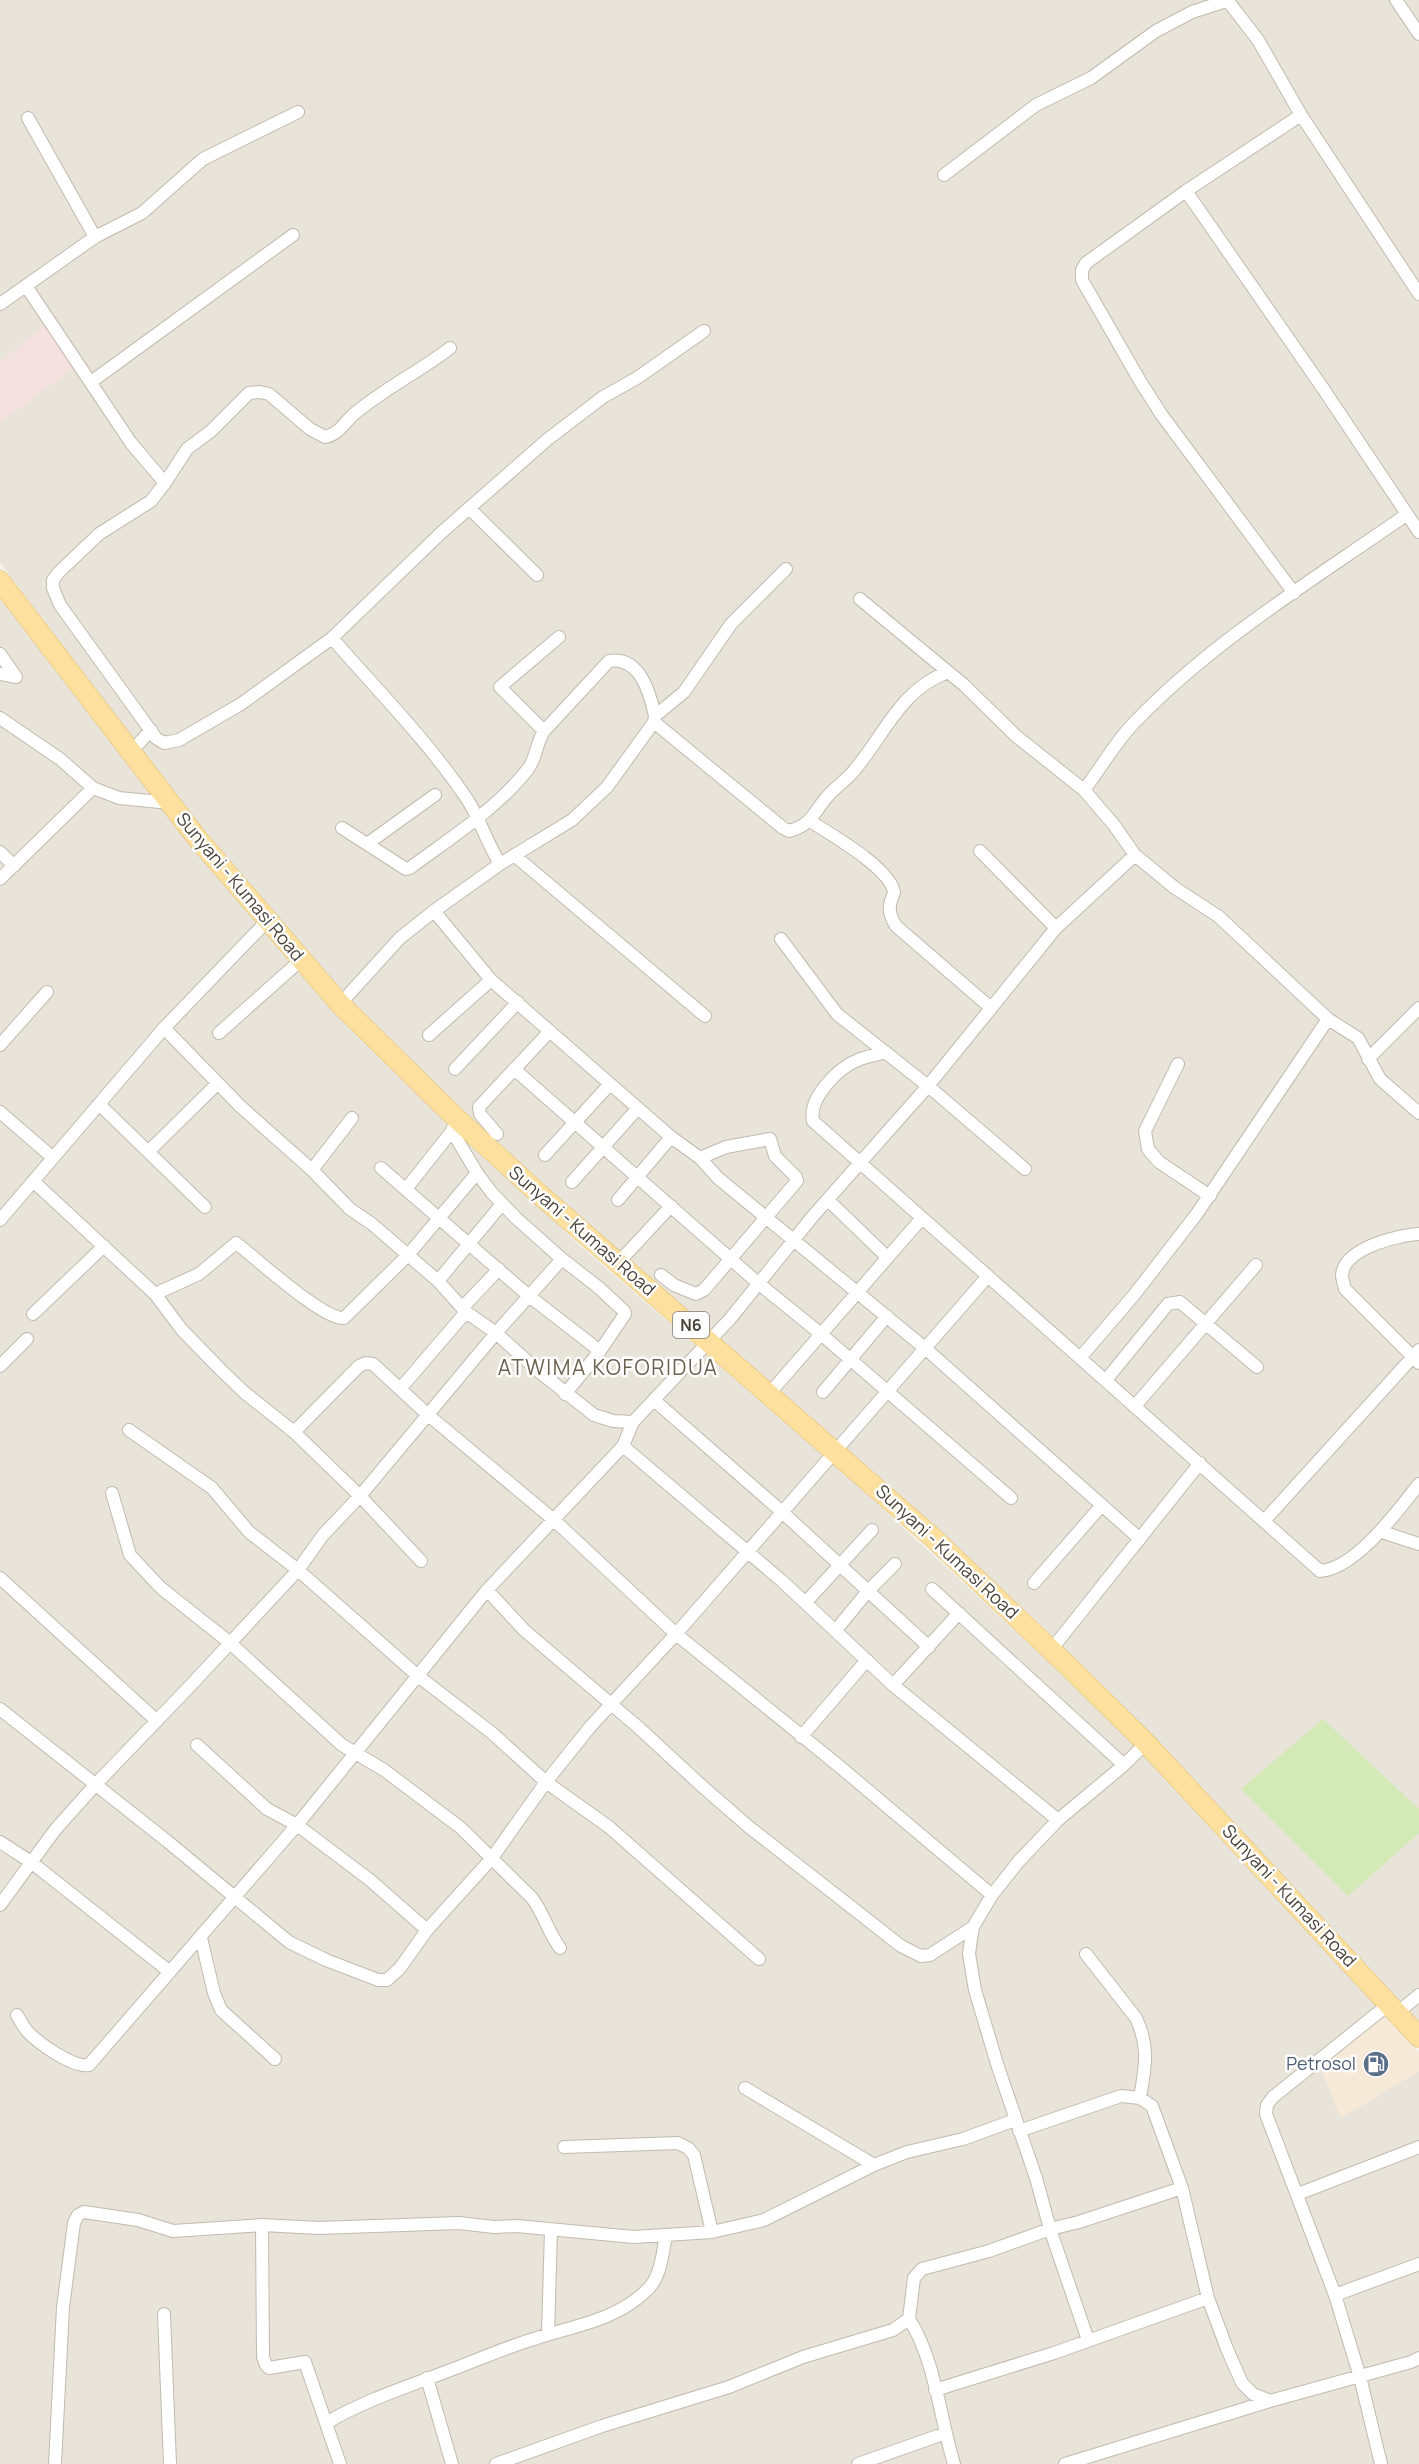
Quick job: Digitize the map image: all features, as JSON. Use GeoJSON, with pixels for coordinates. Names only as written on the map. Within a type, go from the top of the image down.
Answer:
{"type":"FeatureCollection","features":[{"type":"Feature","properties":{"kind":"main road","name":"Sunyani - Kumasi Road"},"geometry":{"type":"LineString","coordinates":[[0,581],[170,803],[301,960],[454,1124],[710,1341],[941,1544],[1146,1743],[1419,2037]]}},
{"type":"Feature","properties":{"kind":"street"},"geometry":{"type":"LineString","coordinates":[[944,175],[1036,105],[1091,78],[1156,31],[1198,9],[1228,0],[1257,39],[1301,115],[1419,294]]}},
{"type":"Feature","properties":{"kind":"street"},"geometry":{"type":"LineString","coordinates":[[1396,0],[1419,34]]}},
{"type":"Feature","properties":{"kind":"street"},"geometry":{"type":"LineString","coordinates":[[0,304],[95,237],[142,213],[203,159],[298,112]]}},
{"type":"Feature","properties":{"kind":"street"},"geometry":{"type":"LineString","coordinates":[[1294,593],[1161,414],[1134,372],[1082,280],[1082,270],[1086,263],[1186,191],[1301,115]]}},
{"type":"Feature","properties":{"kind":"street"},"geometry":{"type":"LineString","coordinates":[[28,118],[95,237]]}},
{"type":"Feature","properties":{"kind":"street"},"geometry":{"type":"LineString","coordinates":[[1186,191],[1322,387],[1406,515],[1418,527]]}},
{"type":"Feature","properties":{"kind":"street"},"geometry":{"type":"LineString","coordinates":[[91,382],[293,235]]}},
{"type":"Feature","properties":{"kind":"street"},"geometry":{"type":"LineString","coordinates":[[26,286],[131,443],[165,483]]}},
{"type":"Feature","properties":{"kind":"street"},"geometry":{"type":"LineString","coordinates":[[450,348],[370,401],[349,419],[344,427],[333,435],[325,437],[305,426],[269,394],[249,393],[210,431],[187,449],[151,501],[99,534],[53,580],[54,594],[62,609],[156,738],[164,743],[179,740],[241,704],[332,638],[469,508],[548,439],[603,397],[637,378],[704,331]]}},
{"type":"Feature","properties":{"kind":"street"},"geometry":{"type":"LineString","coordinates":[[469,508],[537,575]]}},
{"type":"Feature","properties":{"kind":"street"},"geometry":{"type":"LineString","coordinates":[[1084,790],[1119,740],[1175,682],[1294,593],[1406,515]]}},
{"type":"Feature","properties":{"kind":"street"},"geometry":{"type":"LineString","coordinates":[[340,1004],[400,938],[500,864],[572,820],[594,801],[655,719],[684,692],[731,624],[786,569]]}},
{"type":"Feature","properties":{"kind":"street"},"geometry":{"type":"LineString","coordinates":[[860,599],[948,672],[1017,736],[1084,790],[1114,825],[1135,855],[1175,888],[1218,916],[1328,1019],[1358,1038],[1380,1079],[1419,1113]]}},
{"type":"Feature","properties":{"kind":"street"},"geometry":{"type":"LineString","coordinates":[[544,731],[500,687],[559,637]]}},
{"type":"Feature","properties":{"kind":"street"},"geometry":{"type":"LineString","coordinates":[[332,638],[426,746],[467,800],[500,864]]}},
{"type":"Feature","properties":{"kind":"street"},"geometry":{"type":"LineString","coordinates":[[0,654],[16,676],[0,674]]}},
{"type":"Feature","properties":{"kind":"street"},"geometry":{"type":"LineString","coordinates":[[342,828],[406,869],[410,868],[477,818],[528,770],[535,759],[538,739],[544,731],[609,661],[614,660],[634,667],[642,677],[649,690],[655,719],[789,831],[810,821],[826,798],[852,773],[888,722],[917,688],[929,679],[948,672]]}},
{"type":"Feature","properties":{"kind":"street"},"geometry":{"type":"LineString","coordinates":[[0,718],[60,759],[93,788],[119,798],[170,803]]}},
{"type":"Feature","properties":{"kind":"street"},"geometry":{"type":"LineString","coordinates":[[132,752],[151,730]]}},
{"type":"Feature","properties":{"kind":"street"},"geometry":{"type":"LineString","coordinates":[[0,879],[93,788]]}},
{"type":"Feature","properties":{"kind":"street"},"geometry":{"type":"LineString","coordinates":[[367,844],[435,795]]}},
{"type":"Feature","properties":{"kind":"street"},"geometry":{"type":"LineString","coordinates":[[810,821],[849,846],[889,878],[894,893],[889,905],[891,918],[896,926],[991,1008]]}},
{"type":"Feature","properties":{"kind":"street"},"geometry":{"type":"LineString","coordinates":[[980,851],[1056,928]]}},
{"type":"Feature","properties":{"kind":"street"},"geometry":{"type":"LineString","coordinates":[[0,852],[14,866]]}},
{"type":"Feature","properties":{"kind":"street"},"geometry":{"type":"LineString","coordinates":[[514,855],[705,1016]]}},
{"type":"Feature","properties":{"kind":"street"},"geometry":{"type":"LineString","coordinates":[[17,2015],[32,2036],[70,2062],[81,2066],[88,2065],[201,1938],[233,1896],[297,1825],[487,1590],[622,1446],[633,1422],[710,1341],[828,1200],[928,1086],[1056,928],[1135,855]]}},
{"type":"Feature","properties":{"kind":"street"},"geometry":{"type":"LineString","coordinates":[[434,911],[491,980],[671,1137],[700,1158],[718,1178],[926,1349],[1140,1539]]}},
{"type":"Feature","properties":{"kind":"street"},"geometry":{"type":"LineString","coordinates":[[0,1220],[164,1028],[268,920]]}},
{"type":"Feature","properties":{"kind":"street"},"geometry":{"type":"LineString","coordinates":[[781,939],[837,1014],[928,1086],[1025,1168]]}},
{"type":"Feature","properties":{"kind":"street"},"geometry":{"type":"LineString","coordinates":[[219,1033],[301,960]]}},
{"type":"Feature","properties":{"kind":"street"},"geometry":{"type":"LineString","coordinates":[[429,1035],[491,980]]}},
{"type":"Feature","properties":{"kind":"street"},"geometry":{"type":"LineString","coordinates":[[0,1045],[47,992]]}},
{"type":"Feature","properties":{"kind":"street"},"geometry":{"type":"LineString","coordinates":[[455,1069],[518,1002]]}},
{"type":"Feature","properties":{"kind":"street"},"geometry":{"type":"LineString","coordinates":[[1368,1059],[1419,1008]]}},
{"type":"Feature","properties":{"kind":"street"},"geometry":{"type":"LineString","coordinates":[[1080,1358],[1134,1295],[1210,1196],[1328,1019]]}},
{"type":"Feature","properties":{"kind":"street"},"geometry":{"type":"LineString","coordinates":[[164,1028],[217,1084],[312,1170],[350,1209],[372,1224],[438,1281],[464,1310],[496,1333],[565,1394],[594,1415],[613,1421],[633,1422]]}},
{"type":"Feature","properties":{"kind":"street"},"geometry":{"type":"LineString","coordinates":[[497,1134],[480,1114],[479,1107],[550,1031]]}},
{"type":"Feature","properties":{"kind":"street"},"geometry":{"type":"LineString","coordinates":[[885,1052],[856,1060],[830,1080],[817,1097],[812,1115],[813,1121],[1320,1571],[1337,1567],[1382,1532],[1419,1484]]}},
{"type":"Feature","properties":{"kind":"street"},"geometry":{"type":"LineString","coordinates":[[1178,1064],[1145,1131],[1148,1149],[1159,1162],[1210,1196]]}},
{"type":"Feature","properties":{"kind":"street"},"geometry":{"type":"LineString","coordinates":[[514,1069],[758,1283],[821,1334],[1011,1498]]}},
{"type":"Feature","properties":{"kind":"street"},"geometry":{"type":"LineString","coordinates":[[149,1151],[217,1084]]}},
{"type":"Feature","properties":{"kind":"street"},"geometry":{"type":"LineString","coordinates":[[545,1155],[610,1084]]}},
{"type":"Feature","properties":{"kind":"street"},"geometry":{"type":"LineString","coordinates":[[100,1105],[206,1207]]}},
{"type":"Feature","properties":{"kind":"street"},"geometry":{"type":"LineString","coordinates":[[572,1182],[638,1108]]}},
{"type":"Feature","properties":{"kind":"street"},"geometry":{"type":"LineString","coordinates":[[0,1112],[52,1157]]}},
{"type":"Feature","properties":{"kind":"street"},"geometry":{"type":"LineString","coordinates":[[312,1170],[352,1119]]}},
{"type":"Feature","properties":{"kind":"street"},"geometry":{"type":"LineString","coordinates":[[406,1190],[454,1124],[477,1173],[502,1204],[624,1311],[624,1319],[565,1394]]}},
{"type":"Feature","properties":{"kind":"street"},"geometry":{"type":"LineString","coordinates":[[618,1200],[671,1137]]}},
{"type":"Feature","properties":{"kind":"street"},"geometry":{"type":"LineString","coordinates":[[661,1275],[674,1285],[696,1294],[704,1290],[797,1181],[775,1156],[772,1140],[726,1147],[700,1158]]}},
{"type":"Feature","properties":{"kind":"street"},"geometry":{"type":"LineString","coordinates":[[381,1168],[529,1296],[600,1351]]}},
{"type":"Feature","properties":{"kind":"street"},"geometry":{"type":"LineString","coordinates":[[154,1294],[186,1282],[199,1274],[236,1243],[315,1306],[340,1319],[408,1255],[438,1216],[477,1173]]}},
{"type":"Feature","properties":{"kind":"street"},"geometry":{"type":"LineString","coordinates":[[33,1181],[154,1294],[182,1330],[221,1370],[245,1393],[294,1432],[360,1496],[420,1561]]}},
{"type":"Feature","properties":{"kind":"street"},"geometry":{"type":"LineString","coordinates":[[828,1200],[887,1257]]}},
{"type":"Feature","properties":{"kind":"street"},"geometry":{"type":"LineString","coordinates":[[438,1281],[502,1204]]}},
{"type":"Feature","properties":{"kind":"street"},"geometry":{"type":"LineString","coordinates":[[618,1263],[671,1206]]}},
{"type":"Feature","properties":{"kind":"street"},"geometry":{"type":"LineString","coordinates":[[769,1394],[922,1218]]}},
{"type":"Feature","properties":{"kind":"street"},"geometry":{"type":"LineString","coordinates":[[1264,1521],[1416,1356],[1345,1289],[1342,1275],[1345,1265],[1354,1254],[1406,1235],[1419,1234]]}},
{"type":"Feature","properties":{"kind":"street"},"geometry":{"type":"LineString","coordinates":[[33,1314],[104,1246]]}},
{"type":"Feature","properties":{"kind":"street"},"geometry":{"type":"LineString","coordinates":[[0,1905],[55,1830],[298,1570],[323,1536],[360,1496],[496,1333],[562,1259]]}},
{"type":"Feature","properties":{"kind":"street"},"geometry":{"type":"LineString","coordinates":[[1135,1406],[1256,1266]]}},
{"type":"Feature","properties":{"kind":"street"},"geometry":{"type":"LineString","coordinates":[[400,1389],[499,1269]]}},
{"type":"Feature","properties":{"kind":"street"},"geometry":{"type":"LineString","coordinates":[[0,1709],[96,1784],[289,1942],[326,1960],[378,1980],[387,1980],[394,1976],[427,1930],[492,1858],[546,1782],[590,1727],[613,1705],[676,1634],[781,1511],[926,1349],[987,1276]]}},
{"type":"Feature","properties":{"kind":"street"},"geometry":{"type":"LineString","coordinates":[[1106,1380],[1168,1304],[1180,1302],[1257,1367]]}},
{"type":"Feature","properties":{"kind":"street"},"geometry":{"type":"LineString","coordinates":[[823,1392],[887,1316]]}},
{"type":"Feature","properties":{"kind":"street"},"geometry":{"type":"LineString","coordinates":[[0,1366],[27,1339]]}},
{"type":"Feature","properties":{"kind":"street"},"geometry":{"type":"LineString","coordinates":[[294,1432],[353,1371],[366,1363],[373,1364],[427,1414],[554,1520],[676,1634],[992,1895]]}},
{"type":"Feature","properties":{"kind":"street"},"geometry":{"type":"LineString","coordinates":[[655,1401],[781,1511],[929,1647]]}},
{"type":"Feature","properties":{"kind":"street"},"geometry":{"type":"LineString","coordinates":[[129,1430],[212,1488],[249,1532],[298,1570],[418,1676],[492,1732],[546,1782],[609,1827],[759,1959]]}},
{"type":"Feature","properties":{"kind":"street"},"geometry":{"type":"LineString","coordinates":[[622,1446],[806,1602],[893,1685],[1058,1820]]}},
{"type":"Feature","properties":{"kind":"street"},"geometry":{"type":"LineString","coordinates":[[1051,1650],[1200,1464]]}},
{"type":"Feature","properties":{"kind":"street"},"geometry":{"type":"LineString","coordinates":[[112,1493],[130,1555],[167,1594],[229,1642],[330,1734],[430,1803],[492,1858],[532,1898],[540,1909],[550,1935],[560,1948]]}},
{"type":"Feature","properties":{"kind":"street"},"geometry":{"type":"LineString","coordinates":[[1034,1583],[1102,1505]]}},
{"type":"Feature","properties":{"kind":"street"},"geometry":{"type":"LineString","coordinates":[[806,1602],[872,1530]]}},
{"type":"Feature","properties":{"kind":"street"},"geometry":{"type":"LineString","coordinates":[[1382,1532],[1419,1544]]}},
{"type":"Feature","properties":{"kind":"street"},"geometry":{"type":"LineString","coordinates":[[836,1630],[895,1564]]}},
{"type":"Feature","properties":{"kind":"street"},"geometry":{"type":"LineString","coordinates":[[0,1578],[157,1721]]}},
{"type":"Feature","properties":{"kind":"street"},"geometry":{"type":"LineString","coordinates":[[932,1589],[1124,1765]]}},
{"type":"Feature","properties":{"kind":"street"},"geometry":{"type":"LineString","coordinates":[[487,1590],[524,1630],[613,1705],[741,1820],[901,1946],[921,1956],[930,1955],[973,1927]]}},
{"type":"Feature","properties":{"kind":"street"},"geometry":{"type":"LineString","coordinates":[[893,1685],[958,1613]]}},
{"type":"Feature","properties":{"kind":"street"},"geometry":{"type":"LineString","coordinates":[[801,1737],[867,1660]]}},
{"type":"Feature","properties":{"kind":"street"},"geometry":{"type":"LineString","coordinates":[[1088,2340],[1017,2126],[973,1980],[969,1954],[973,1927],[992,1895],[1058,1820],[1124,1765],[1146,1743]]}},
{"type":"Feature","properties":{"kind":"street"},"geometry":{"type":"LineString","coordinates":[[197,1745],[267,1809],[297,1825],[370,1880],[427,1930]]}},
{"type":"Feature","properties":{"kind":"street"},"geometry":{"type":"LineString","coordinates":[[0,1842],[31,1862],[170,1972]]}},
{"type":"Feature","properties":{"kind":"street"},"geometry":{"type":"LineString","coordinates":[[201,1938],[214,1993],[221,2010],[275,2059]]}},
{"type":"Feature","properties":{"kind":"street"},"geometry":{"type":"LineString","coordinates":[[1086,1954],[1136,2018],[1142,2030],[1147,2054],[1140,2098]]}},
{"type":"Feature","properties":{"kind":"street"},"geometry":{"type":"LineString","coordinates":[[1381,2464],[1360,2377],[1335,2295],[1266,2114],[1267,2105],[1273,2097],[1393,2009],[1419,1995]]}},
{"type":"Feature","properties":{"kind":"street"},"geometry":{"type":"LineString","coordinates":[[745,2088],[874,2165]]}},
{"type":"Feature","properties":{"kind":"street"},"geometry":{"type":"LineString","coordinates":[[55,2464],[63,2307],[74,2223],[78,2215],[84,2212],[138,2220],[172,2231],[262,2225],[319,2228],[459,2223],[634,2237],[712,2232],[764,2220],[874,2165],[907,2152],[1017,2126],[1121,2096],[1140,2098],[1152,2106],[1182,2188],[1208,2298],[1242,2383],[1252,2394],[1270,2401]]}},
{"type":"Feature","properties":{"kind":"street"},"geometry":{"type":"LineString","coordinates":[[564,2147],[678,2142],[694,2154],[712,2232]]}},
{"type":"Feature","properties":{"kind":"street"},"geometry":{"type":"LineString","coordinates":[[1298,2194],[1419,2147]]}},
{"type":"Feature","properties":{"kind":"street"},"geometry":{"type":"LineString","coordinates":[[954,2464],[920,2339],[909,2319],[914,2278],[922,2269],[936,2264],[989,2251],[1050,2229],[1065,2227],[1182,2188]]}},
{"type":"Feature","properties":{"kind":"street"},"geometry":{"type":"LineString","coordinates":[[262,2225],[263,2357],[269,2368],[305,2362],[340,2464]]}},
{"type":"Feature","properties":{"kind":"street"},"geometry":{"type":"LineString","coordinates":[[548,2334],[551,2230]]}},
{"type":"Feature","properties":{"kind":"street"},"geometry":{"type":"LineString","coordinates":[[326,2423],[362,2403],[548,2334],[572,2330],[619,2310],[647,2291],[657,2278],[666,2236]]}},
{"type":"Feature","properties":{"kind":"street"},"geometry":{"type":"LineString","coordinates":[[1335,2295],[1419,2264]]}},
{"type":"Feature","properties":{"kind":"street"},"geometry":{"type":"LineString","coordinates":[[935,2390],[1208,2298]]}},
{"type":"Feature","properties":{"kind":"street"},"geometry":{"type":"LineString","coordinates":[[164,2314],[170,2464]]}},
{"type":"Feature","properties":{"kind":"street"},"geometry":{"type":"LineString","coordinates":[[496,2464],[602,2426],[729,2387],[803,2357],[893,2330],[909,2319]]}},
{"type":"Feature","properties":{"kind":"street"},"geometry":{"type":"LineString","coordinates":[[1065,2464],[1419,2358]]}},
{"type":"Feature","properties":{"kind":"street"},"geometry":{"type":"LineString","coordinates":[[427,2378],[452,2464]]}},
{"type":"Feature","properties":{"kind":"street"},"geometry":{"type":"LineString","coordinates":[[858,2464],[946,2433]]}},
{"type":"Feature","properties":{"kind":"shaded area"},"geometry":{"type":"Polygon","coordinates":[[[0,0],[1419,0],[1419,2031],[921,1516],[796,1406],[510,1163],[336,987],[267,911],[187,811],[0,562],[0,0]]]}},
{"type":"Feature","properties":{"kind":"shaded area"},"geometry":{"type":"Polygon","coordinates":[[[45,325],[75,367],[0,423],[0,362],[45,325]]]}},
{"type":"Feature","properties":{"kind":"shaded area"},"geometry":{"type":"Polygon","coordinates":[[[0,595],[346,1023],[579,1245],[855,1483],[1144,1750],[1419,2053],[1419,2464],[0,2464],[0,595]]]}},
{"type":"Feature","properties":{"kind":"shaded area"},"geometry":{"type":"Polygon","coordinates":[[[1384,2015],[1419,2053],[1419,2071],[1341,2118],[1319,2065],[1384,2015]]]}},
{"type":"Feature","properties":{"kind":"green space"},"geometry":{"type":"Polygon","coordinates":[[[1323,1719],[1419,1809],[1419,1833],[1348,1896],[1241,1789],[1323,1719]]]}},
{"type":"Feature","properties":{"kind":"place","name":"Petrosol"},"geometry":{"type":"Point","coordinates":[1376,2064]}},
{"type":"Feature","properties":{"kind":"district","name":"ATWIMA KOFORIDUA"},"geometry":{"type":"Point","coordinates":[608,1368]}}]}
